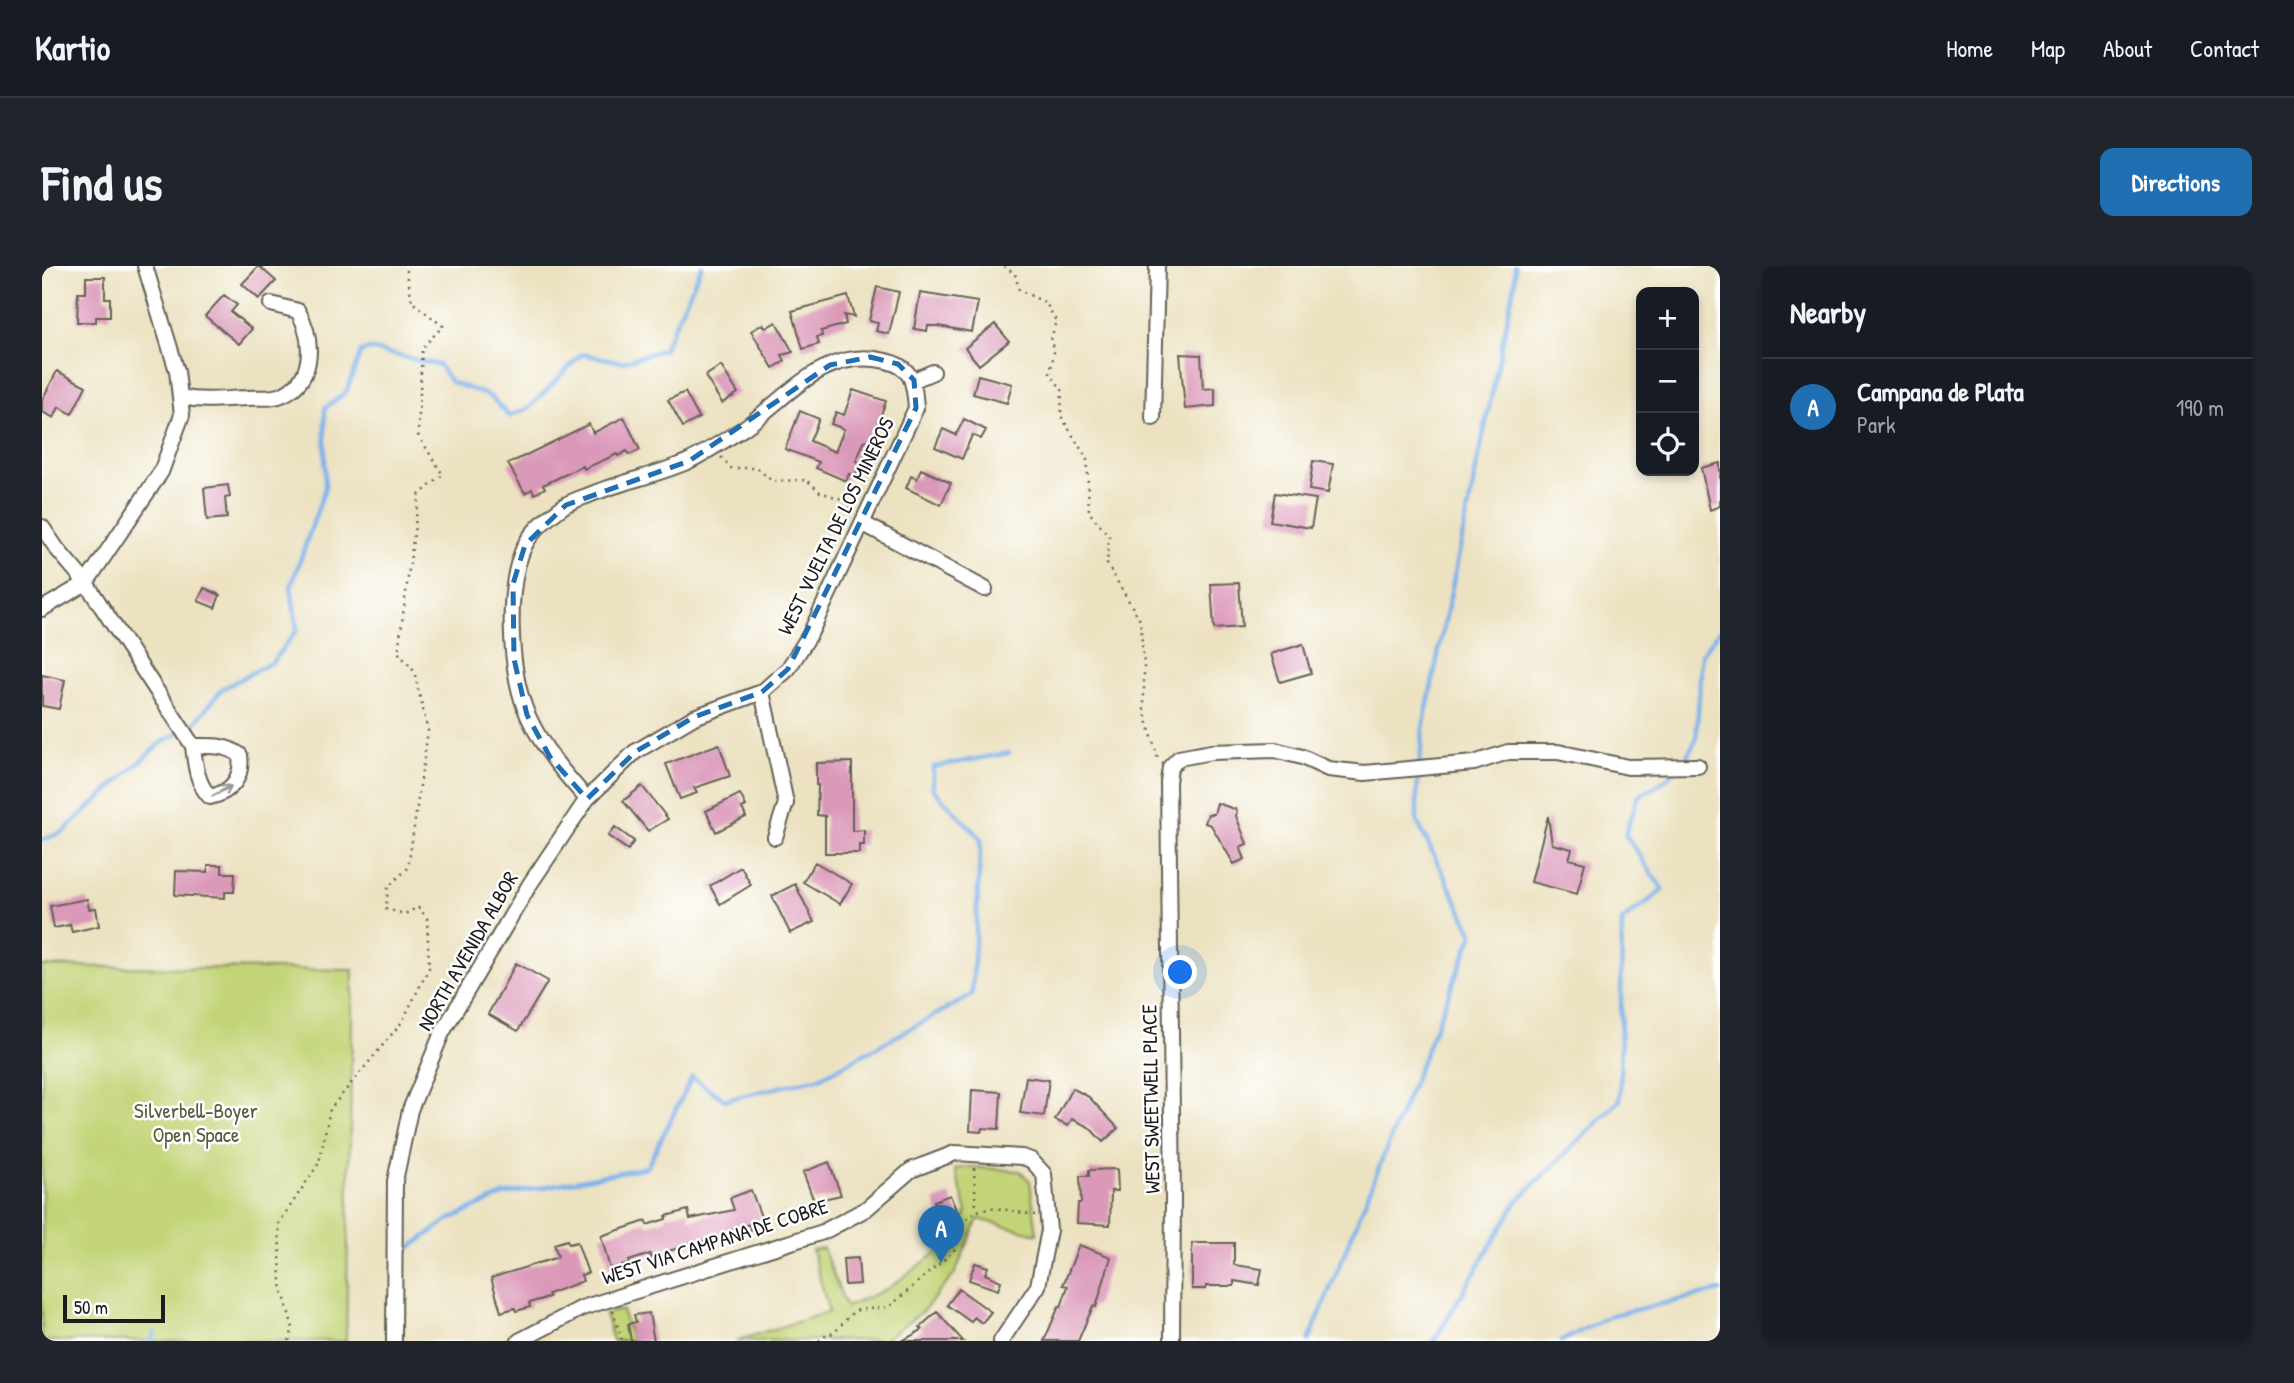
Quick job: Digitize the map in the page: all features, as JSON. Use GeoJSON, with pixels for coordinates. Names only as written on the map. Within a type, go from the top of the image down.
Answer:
{"type":"FeatureCollection","features":[{"type":"Feature","properties":{"kind":"street"},"geometry":{"type":"LineString","coordinates":[[42,609],[86,583],[160,472],[182,415],[177,371],[145,266]]}},
{"type":"Feature","properties":{"kind":"street"},"geometry":{"type":"LineString","coordinates":[[1153,418],[1157,266]]}},
{"type":"Feature","properties":{"kind":"street"},"geometry":{"type":"LineString","coordinates":[[180,397],[201,401],[268,398],[284,394],[300,382],[310,350],[304,323],[298,312],[271,304]]}},
{"type":"Feature","properties":{"kind":"street"},"geometry":{"type":"LineString","coordinates":[[587,799],[550,757],[527,715],[514,659],[513,584],[525,545],[539,527],[565,505],[605,488],[689,461],[744,427],[798,382],[830,365],[870,357],[898,364],[914,380],[933,372]]}},
{"type":"Feature","properties":{"kind":"street","name":"WEST VUELTA DE LOS MINEROS"},"geometry":{"type":"LineString","coordinates":[[762,692],[788,669],[809,636],[916,408],[914,380]]}},
{"type":"Feature","properties":{"kind":"street"},"geometry":{"type":"LineString","coordinates":[[862,523],[985,589]]}},
{"type":"Feature","properties":{"kind":"street"},"geometry":{"type":"LineString","coordinates":[[42,527],[86,583],[193,746]]}},
{"type":"Feature","properties":{"kind":"street"},"geometry":{"type":"LineString","coordinates":[[762,692],[786,803],[775,837]]}},
{"type":"Feature","properties":{"kind":"street","name":"NORTH AVENIDA ALBOR"},"geometry":{"type":"LineString","coordinates":[[394,1341],[395,1181],[410,1110],[442,1033],[530,884],[587,799],[635,752],[694,717],[762,692]]}},
{"type":"Feature","properties":{"kind":"street"},"geometry":{"type":"LineString","coordinates":[[1169,771],[1179,758],[1211,752],[1275,750],[1302,757],[1328,769],[1365,773],[1474,763],[1508,752],[1558,752],[1628,767],[1698,766]]}},
{"type":"Feature","properties":{"kind":"street","name":"WEST SWEETWELL PLACE"},"geometry":{"type":"LineString","coordinates":[[1169,771],[1172,1341]]}},
{"type":"Feature","properties":{"kind":"street","name":"WEST VIA CAMPANA DE COBRE"},"geometry":{"type":"LineString","coordinates":[[519,1341],[582,1308],[823,1232],[866,1209],[911,1170],[955,1153],[1022,1157],[1041,1161],[1048,1218]]}},
{"type":"Feature","properties":{"kind":"street"},"geometry":{"type":"LineString","coordinates":[[1001,1341],[1038,1286],[1049,1230],[1048,1218]]}},
{"type":"Feature","properties":{"kind":"path"},"geometry":{"type":"LineString","coordinates":[[289,1341],[293,1328],[281,1285],[279,1223],[319,1163],[330,1109],[402,1022],[429,968],[427,918],[418,907],[405,914],[386,909],[388,887],[408,869],[428,731],[414,671],[398,652],[419,495],[443,475],[418,435],[422,348],[443,326],[412,302],[405,266]]}},
{"type":"Feature","properties":{"kind":"path"},"geometry":{"type":"LineString","coordinates":[[1004,266],[1015,274],[1019,290],[1046,303],[1056,321],[1051,339],[1054,353],[1050,373],[1062,390],[1061,416],[1087,459],[1089,512],[1109,536],[1107,564],[1140,620],[1144,709],[1156,756],[1169,771]]}},
{"type":"Feature","properties":{"kind":"path"},"geometry":{"type":"LineString","coordinates":[[714,445],[731,468],[757,468],[772,481],[807,480],[820,492],[845,500],[862,523]]}},
{"type":"Feature","properties":{"kind":"path"},"geometry":{"type":"LineString","coordinates":[[973,1154],[976,1211]]}},
{"type":"Feature","properties":{"kind":"path"},"geometry":{"type":"LineString","coordinates":[[819,1341],[835,1332],[858,1310],[888,1307],[954,1251],[963,1222],[976,1211],[996,1208],[1048,1218]]}},
{"type":"Feature","properties":{"kind":"path"},"geometry":{"type":"LineString","coordinates":[[610,1299],[622,1341]]}},
{"type":"Feature","properties":{"kind":"highlighted area"},"geometry":{"type":"Polygon","coordinates":[[[870,357],[898,364],[914,380],[916,408],[788,669],[762,692],[694,717],[635,752],[587,799],[550,757],[527,715],[514,659],[513,584],[525,545],[566,505],[689,461],[830,365],[870,357]]]}},
{"type":"Feature","properties":{"kind":"green space","name":"Silverbell-Boyer Open Space"},"geometry":{"type":"Polygon","coordinates":[[[42,966],[353,970],[346,1341],[42,1341],[42,966]]]}},
{"type":"Feature","properties":{"kind":"green space"},"geometry":{"type":"Polygon","coordinates":[[[970,1167],[1020,1171],[1030,1181],[1037,1234],[978,1219],[954,1275],[922,1312],[883,1340],[735,1341],[829,1312],[812,1250],[823,1248],[846,1307],[887,1289],[947,1245],[967,1212],[955,1169],[970,1167]]]}},
{"type":"Feature","properties":{"kind":"green space"},"geometry":{"type":"Polygon","coordinates":[[[622,1310],[632,1341],[613,1341],[605,1314],[622,1310]]]}},
{"type":"Feature","properties":{"kind":"building"},"geometry":{"type":"Polygon","coordinates":[[[259,266],[276,281],[259,299],[242,284],[259,266]]]}},
{"type":"Feature","properties":{"kind":"building"},"geometry":{"type":"Polygon","coordinates":[[[86,277],[105,277],[105,298],[110,298],[110,317],[96,317],[96,322],[77,322],[78,293],[86,293],[86,277]]]}},
{"type":"Feature","properties":{"kind":"building"},"geometry":{"type":"Polygon","coordinates":[[[877,287],[899,292],[889,334],[876,331],[878,323],[869,321],[877,287]]]}},
{"type":"Feature","properties":{"kind":"building"},"geometry":{"type":"Polygon","coordinates":[[[920,293],[978,302],[972,332],[938,326],[928,326],[927,331],[914,329],[920,293]]]}},
{"type":"Feature","properties":{"kind":"building"},"geometry":{"type":"Polygon","coordinates":[[[224,295],[237,305],[231,312],[252,329],[239,344],[205,316],[224,295]]]}},
{"type":"Feature","properties":{"kind":"building"},"geometry":{"type":"Polygon","coordinates":[[[848,296],[854,317],[844,315],[846,324],[821,331],[822,336],[817,337],[819,344],[803,349],[792,311],[848,296]]]}},
{"type":"Feature","properties":{"kind":"building"},"geometry":{"type":"Polygon","coordinates":[[[776,322],[793,352],[782,355],[785,361],[773,368],[751,331],[763,324],[766,328],[776,322]]]}},
{"type":"Feature","properties":{"kind":"building"},"geometry":{"type":"Polygon","coordinates":[[[995,324],[1009,341],[979,365],[965,348],[995,324]]]}},
{"type":"Feature","properties":{"kind":"building"},"geometry":{"type":"Polygon","coordinates":[[[1180,354],[1201,355],[1203,389],[1215,388],[1215,406],[1185,409],[1180,354]]]}},
{"type":"Feature","properties":{"kind":"building"},"geometry":{"type":"Polygon","coordinates":[[[721,366],[738,393],[722,403],[705,376],[721,366]]]}},
{"type":"Feature","properties":{"kind":"building"},"geometry":{"type":"Polygon","coordinates":[[[57,371],[86,386],[72,414],[59,407],[54,418],[42,412],[42,400],[57,371]]]}},
{"type":"Feature","properties":{"kind":"building"},"geometry":{"type":"Polygon","coordinates":[[[978,375],[1012,384],[1007,403],[973,394],[978,375]]]}},
{"type":"Feature","properties":{"kind":"building"},"geometry":{"type":"Polygon","coordinates":[[[853,390],[886,401],[871,442],[865,440],[856,461],[861,463],[855,476],[849,474],[846,481],[816,468],[819,462],[785,449],[800,411],[819,419],[810,441],[835,452],[844,429],[831,424],[836,412],[844,415],[853,390]]]}},
{"type":"Feature","properties":{"kind":"building"},"geometry":{"type":"Polygon","coordinates":[[[685,392],[699,418],[683,427],[668,400],[685,392]]]}},
{"type":"Feature","properties":{"kind":"building"},"geometry":{"type":"Polygon","coordinates":[[[624,417],[640,450],[629,455],[627,451],[618,456],[617,454],[584,469],[583,466],[543,485],[545,488],[535,494],[532,489],[525,493],[508,464],[589,424],[593,433],[624,417]]]}},
{"type":"Feature","properties":{"kind":"building"},"geometry":{"type":"Polygon","coordinates":[[[964,419],[986,430],[981,439],[972,435],[962,459],[935,447],[943,429],[956,435],[964,419]]]}},
{"type":"Feature","properties":{"kind":"building"},"geometry":{"type":"Polygon","coordinates":[[[1313,461],[1333,464],[1328,493],[1309,490],[1313,461]]]}},
{"type":"Feature","properties":{"kind":"building"},"geometry":{"type":"Polygon","coordinates":[[[1720,463],[1720,506],[1710,510],[1701,468],[1720,463]]]}},
{"type":"Feature","properties":{"kind":"building"},"geometry":{"type":"Polygon","coordinates":[[[921,469],[951,483],[941,505],[906,488],[911,476],[917,479],[921,469]]]}},
{"type":"Feature","properties":{"kind":"building"},"geometry":{"type":"Polygon","coordinates":[[[228,485],[230,497],[225,498],[227,518],[207,520],[204,488],[228,485]]]}},
{"type":"Feature","properties":{"kind":"building"},"geometry":{"type":"Polygon","coordinates":[[[1275,493],[1316,499],[1311,528],[1270,521],[1275,493]]]}},
{"type":"Feature","properties":{"kind":"building"},"geometry":{"type":"Polygon","coordinates":[[[1239,583],[1242,627],[1214,629],[1211,584],[1239,583]]]}},
{"type":"Feature","properties":{"kind":"building"},"geometry":{"type":"Polygon","coordinates":[[[204,588],[220,595],[215,608],[198,601],[204,588]]]}},
{"type":"Feature","properties":{"kind":"building"},"geometry":{"type":"Polygon","coordinates":[[[1303,644],[1311,673],[1280,682],[1271,654],[1303,644]]]}},
{"type":"Feature","properties":{"kind":"building"},"geometry":{"type":"Polygon","coordinates":[[[42,675],[65,680],[59,709],[42,706],[42,675]]]}},
{"type":"Feature","properties":{"kind":"building"},"geometry":{"type":"Polygon","coordinates":[[[719,744],[730,776],[694,788],[697,793],[680,799],[666,764],[719,744]]]}},
{"type":"Feature","properties":{"kind":"building"},"geometry":{"type":"Polygon","coordinates":[[[852,762],[852,831],[864,830],[864,845],[859,845],[859,853],[825,853],[825,816],[817,815],[816,763],[852,762]]]}},
{"type":"Feature","properties":{"kind":"building"},"geometry":{"type":"Polygon","coordinates":[[[642,786],[668,819],[648,831],[623,801],[642,786]]]}},
{"type":"Feature","properties":{"kind":"building"},"geometry":{"type":"Polygon","coordinates":[[[740,794],[746,806],[742,808],[746,817],[716,832],[706,811],[740,794]]]}},
{"type":"Feature","properties":{"kind":"building"},"geometry":{"type":"Polygon","coordinates":[[[1217,803],[1237,810],[1236,816],[1247,844],[1240,847],[1245,859],[1234,864],[1211,825],[1205,823],[1208,814],[1214,814],[1217,803]]]}},
{"type":"Feature","properties":{"kind":"building"},"geometry":{"type":"Polygon","coordinates":[[[1548,816],[1552,844],[1572,849],[1569,859],[1585,863],[1577,894],[1531,882],[1548,816]]]}},
{"type":"Feature","properties":{"kind":"building"},"geometry":{"type":"Polygon","coordinates":[[[615,827],[634,841],[628,850],[608,836],[615,827]]]}},
{"type":"Feature","properties":{"kind":"building"},"geometry":{"type":"Polygon","coordinates":[[[815,862],[852,884],[840,904],[803,882],[815,862]]]}},
{"type":"Feature","properties":{"kind":"building"},"geometry":{"type":"Polygon","coordinates":[[[208,865],[222,865],[222,873],[235,873],[234,892],[225,892],[225,898],[175,895],[176,871],[208,872],[208,865]]]}},
{"type":"Feature","properties":{"kind":"building"},"geometry":{"type":"Polygon","coordinates":[[[741,867],[751,885],[720,904],[710,886],[741,867]]]}},
{"type":"Feature","properties":{"kind":"building"},"geometry":{"type":"Polygon","coordinates":[[[795,884],[814,922],[790,933],[772,896],[795,884]]]}},
{"type":"Feature","properties":{"kind":"building"},"geometry":{"type":"Polygon","coordinates":[[[87,899],[89,909],[96,908],[99,926],[72,932],[70,925],[54,928],[50,906],[87,899]]]}},
{"type":"Feature","properties":{"kind":"building"},"geometry":{"type":"Polygon","coordinates":[[[516,963],[548,981],[518,1031],[488,1014],[516,963]]]}},
{"type":"Feature","properties":{"kind":"building"},"geometry":{"type":"Polygon","coordinates":[[[1026,1077],[1049,1080],[1044,1116],[1020,1113],[1026,1077]]]}},
{"type":"Feature","properties":{"kind":"building"},"geometry":{"type":"Polygon","coordinates":[[[1072,1088],[1089,1097],[1118,1128],[1103,1142],[1089,1127],[1072,1119],[1068,1126],[1055,1120],[1072,1088]]]}},
{"type":"Feature","properties":{"kind":"building"},"geometry":{"type":"Polygon","coordinates":[[[972,1090],[1001,1092],[999,1129],[982,1128],[981,1132],[970,1131],[972,1090]]]}},
{"type":"Feature","properties":{"kind":"building"},"geometry":{"type":"Polygon","coordinates":[[[829,1162],[841,1195],[814,1201],[803,1172],[829,1162]]]}},
{"type":"Feature","properties":{"kind":"building"},"geometry":{"type":"Polygon","coordinates":[[[1117,1169],[1118,1191],[1111,1191],[1110,1225],[1077,1223],[1078,1203],[1081,1203],[1080,1176],[1089,1176],[1089,1170],[1117,1169]]]}},
{"type":"Feature","properties":{"kind":"building"},"geometry":{"type":"Polygon","coordinates":[[[751,1190],[764,1225],[751,1230],[749,1224],[729,1234],[665,1252],[666,1255],[652,1259],[650,1254],[629,1261],[630,1264],[610,1269],[601,1236],[646,1221],[647,1225],[688,1210],[690,1219],[734,1210],[730,1198],[751,1190]]]}},
{"type":"Feature","properties":{"kind":"building"},"geometry":{"type":"Polygon","coordinates":[[[950,1195],[959,1217],[943,1224],[934,1201],[950,1195]]]}},
{"type":"Feature","properties":{"kind":"building"},"geometry":{"type":"Polygon","coordinates":[[[567,1240],[569,1244],[577,1242],[588,1273],[581,1275],[583,1281],[529,1303],[530,1307],[501,1312],[491,1278],[558,1257],[554,1244],[567,1240]]]}},
{"type":"Feature","properties":{"kind":"building"},"geometry":{"type":"Polygon","coordinates":[[[1192,1243],[1234,1243],[1234,1265],[1262,1269],[1259,1285],[1234,1281],[1234,1286],[1192,1289],[1192,1243]]]}},
{"type":"Feature","properties":{"kind":"building"},"geometry":{"type":"Polygon","coordinates":[[[1079,1245],[1111,1257],[1096,1307],[1093,1306],[1078,1341],[1044,1341],[1059,1306],[1061,1307],[1068,1286],[1063,1285],[1079,1245]]]}},
{"type":"Feature","properties":{"kind":"building"},"geometry":{"type":"Polygon","coordinates":[[[858,1258],[860,1284],[845,1285],[843,1259],[858,1258]]]}},
{"type":"Feature","properties":{"kind":"building"},"geometry":{"type":"Polygon","coordinates":[[[975,1263],[988,1267],[985,1274],[1001,1281],[998,1290],[969,1280],[975,1263]]]}},
{"type":"Feature","properties":{"kind":"building"},"geometry":{"type":"Polygon","coordinates":[[[959,1289],[991,1312],[982,1323],[974,1317],[971,1322],[947,1305],[959,1289]]]}},
{"type":"Feature","properties":{"kind":"building"},"geometry":{"type":"Polygon","coordinates":[[[937,1312],[963,1341],[902,1341],[922,1330],[920,1327],[937,1312]]]}},
{"type":"Feature","properties":{"kind":"building"},"geometry":{"type":"Polygon","coordinates":[[[649,1313],[654,1341],[631,1341],[628,1324],[636,1322],[634,1315],[649,1313]]]}},
{"type":"Feature","properties":{"kind":"waterway"},"geometry":{"type":"LineString","coordinates":[[42,840],[63,832],[158,745],[196,722],[222,689],[272,662],[297,630],[291,587],[325,488],[325,408],[346,392],[361,352],[369,349],[439,365],[451,382],[490,396],[509,416],[529,408],[582,354],[622,362],[663,350],[702,266]]}},
{"type":"Feature","properties":{"kind":"waterway"},"geometry":{"type":"LineString","coordinates":[[1309,1341],[1473,934],[1417,821],[1417,793],[1423,728],[1515,281],[1515,266]]}},
{"type":"Feature","properties":{"kind":"waterway"},"geometry":{"type":"LineString","coordinates":[[1683,763],[1696,740],[1702,654],[1720,630]]}},
{"type":"Feature","properties":{"kind":"waterway"},"geometry":{"type":"LineString","coordinates":[[407,1250],[448,1220],[503,1195],[647,1167],[692,1077],[725,1100],[822,1077],[972,995],[981,839],[933,789],[933,767],[1009,753]]}},
{"type":"Feature","properties":{"kind":"waterway"},"geometry":{"type":"LineString","coordinates":[[1434,1341],[1517,1201],[1620,1100],[1622,921],[1663,890],[1625,834],[1638,797],[1663,782],[1674,771]]}},
{"type":"Feature","properties":{"kind":"waterway"},"geometry":{"type":"LineString","coordinates":[[1561,1341],[1612,1315],[1720,1291]]}},
{"type":"Feature","properties":{"kind":"waterway"},"geometry":{"type":"LineString","coordinates":[[151,1341],[155,1333]]}},
{"type":"Feature","properties":{"kind":"place","name":"Campana de Plata"},"geometry":{"type":"Point","coordinates":[941,1263]}}]}
